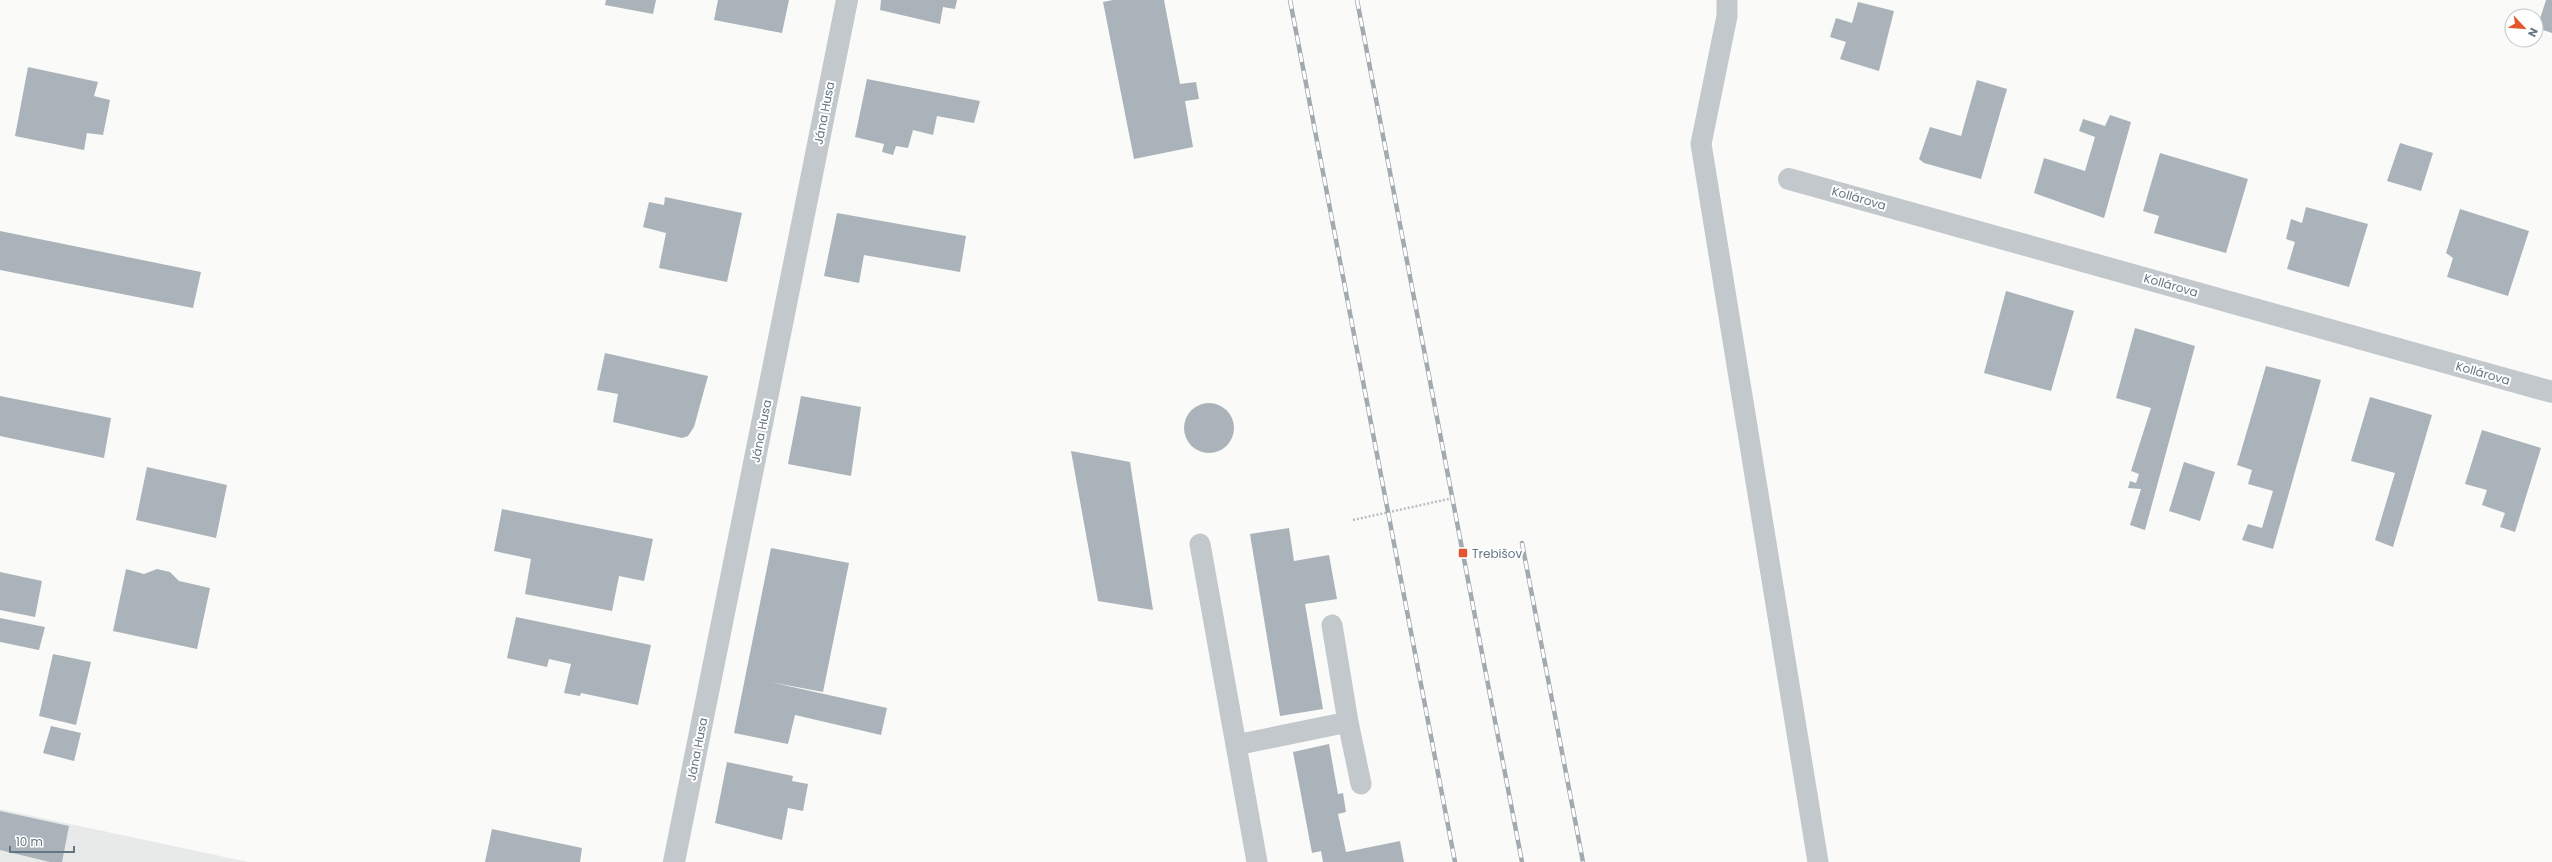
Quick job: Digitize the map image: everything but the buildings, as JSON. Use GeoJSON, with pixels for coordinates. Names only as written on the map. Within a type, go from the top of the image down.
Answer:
{"type":"FeatureCollection","features":[{"type":"Feature","properties":{"kind":"street","name":"Jána Husa"},"geometry":{"type":"LineString","coordinates":[[674,862],[847,0]]}},
{"type":"Feature","properties":{"kind":"street","name":"Kollárova"},"geometry":{"type":"LineString","coordinates":[[1789,179],[2552,392]]}},
{"type":"Feature","properties":{"kind":"lane"},"geometry":{"type":"LineString","coordinates":[[1727,0],[1727,16],[1701,144],[1818,862]]}},
{"type":"Feature","properties":{"kind":"lane"},"geometry":{"type":"LineString","coordinates":[[1200,544],[1257,862]]}},
{"type":"Feature","properties":{"kind":"lane"},"geometry":{"type":"LineString","coordinates":[[1332,625],[1348,722],[1361,784]]}},
{"type":"Feature","properties":{"kind":"lane"},"geometry":{"type":"LineString","coordinates":[[1236,745],[1348,722]]}},
{"type":"Feature","properties":{"kind":"path"},"geometry":{"type":"LineString","coordinates":[[1353,520],[1453,498]]}},
{"type":"Feature","properties":{"kind":"shaded area"},"geometry":{"type":"Polygon","coordinates":[[[0,809],[248,862],[0,862],[0,809]]]}},
{"type":"Feature","properties":{"kind":"railway"},"geometry":{"type":"LineString","coordinates":[[1290,0],[1455,862]]}},
{"type":"Feature","properties":{"kind":"railway"},"geometry":{"type":"LineString","coordinates":[[1357,0],[1522,862]]}},
{"type":"Feature","properties":{"kind":"railway"},"geometry":{"type":"LineString","coordinates":[[1522,543],[1583,862]]}},
{"type":"Feature","properties":{"kind":"place","name":"Trebišov"},"geometry":{"type":"Point","coordinates":[1463,553]}}]}
